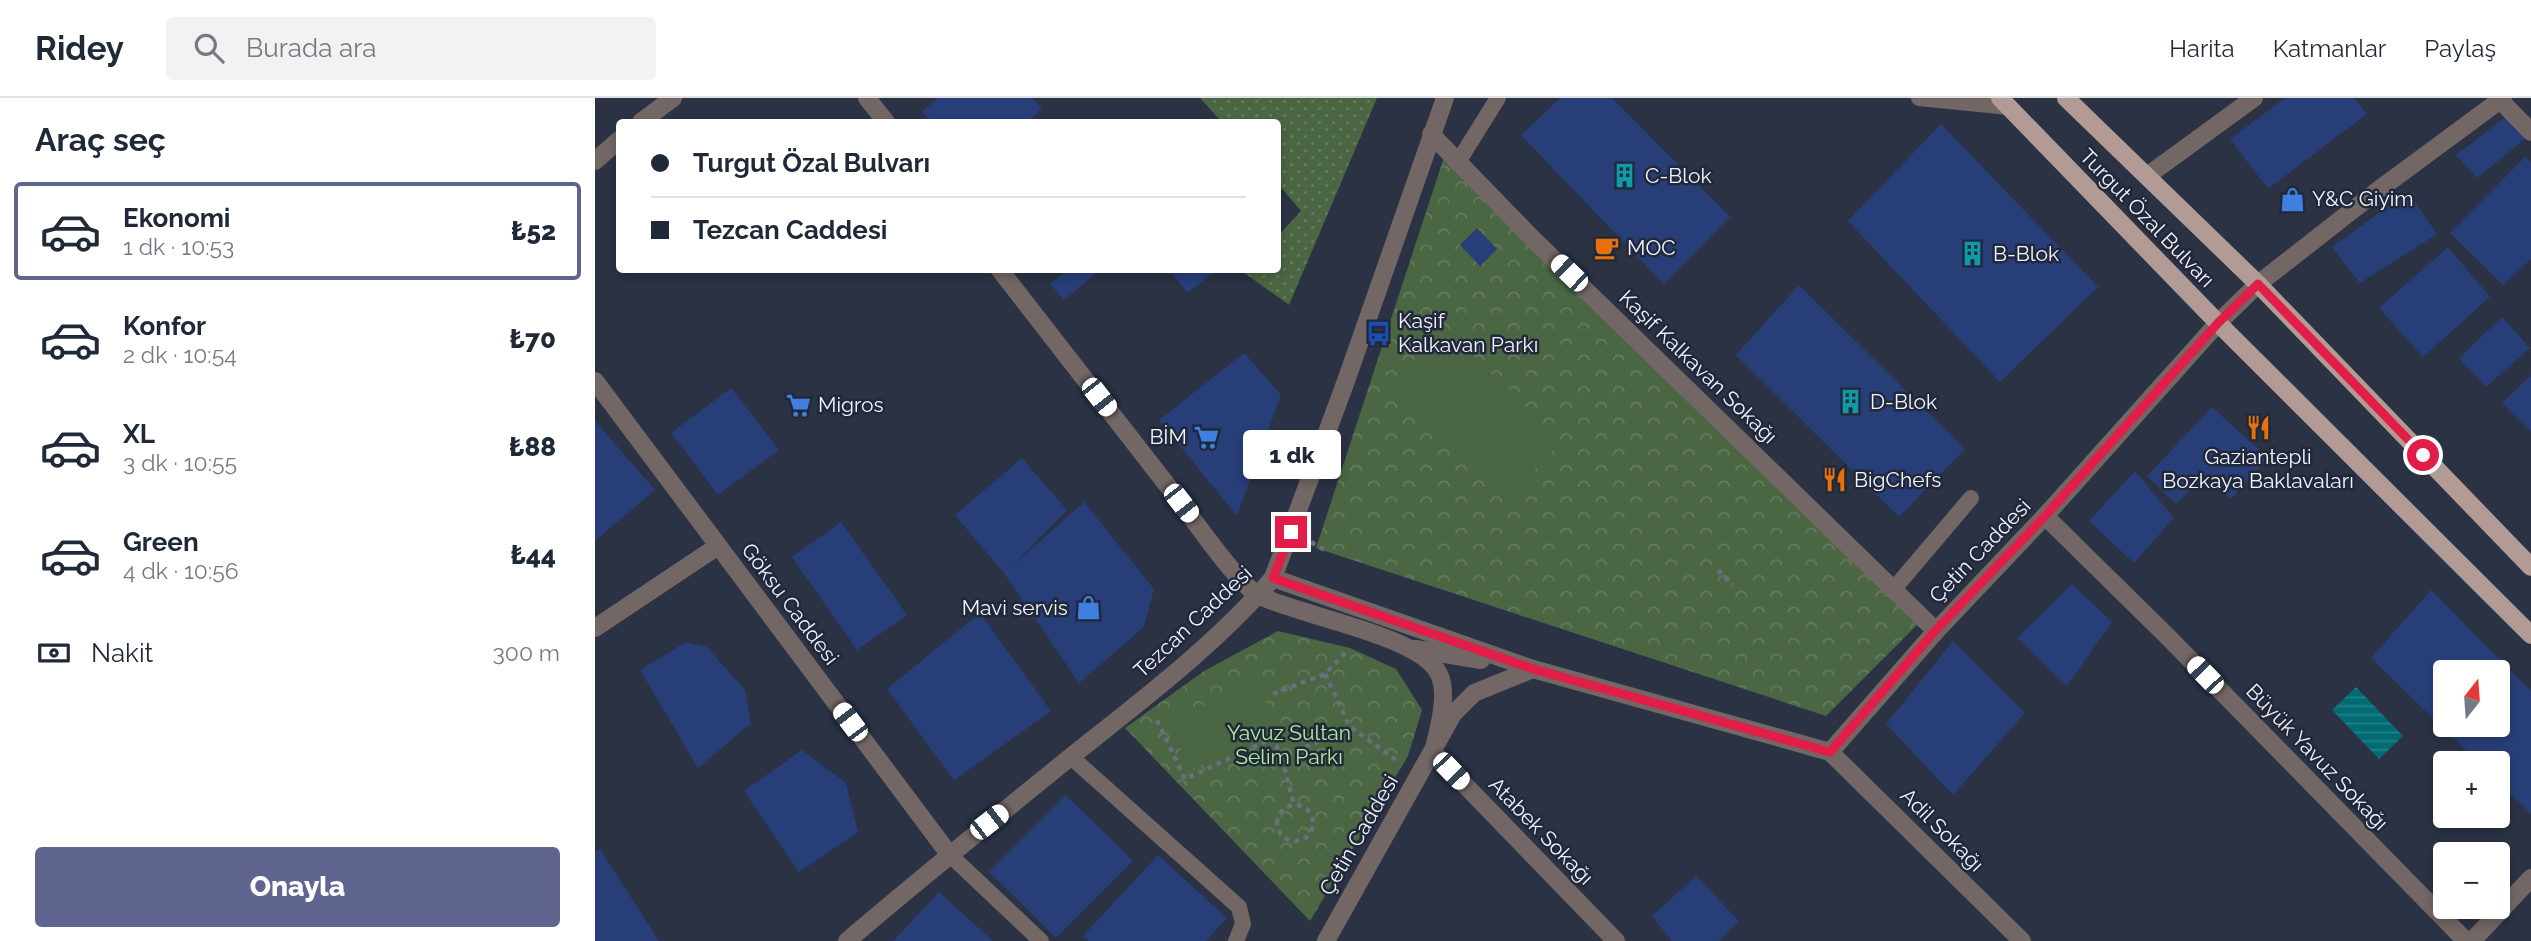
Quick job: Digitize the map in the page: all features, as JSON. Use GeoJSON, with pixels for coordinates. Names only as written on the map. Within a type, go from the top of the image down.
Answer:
{"type":"FeatureCollection","features":[{"type":"Feature","properties":{"kind":"main road","name":"Turgut Özal Bulvarı"},"geometry":{"type":"LineString","coordinates":[[2066,98],[2258,284],[2531,567]]}},
{"type":"Feature","properties":{"kind":"main road","name":"Turgut Özal Bulvarı"},"geometry":{"type":"LineString","coordinates":[[2004,103],[2218,323],[2531,635]]}},
{"type":"Feature","properties":{"kind":"street"},"geometry":{"type":"LineString","coordinates":[[645,119],[673,98]]}},
{"type":"Feature","properties":{"kind":"street"},"geometry":{"type":"LineString","coordinates":[[867,98],[884,119]]}},
{"type":"Feature","properties":{"kind":"street","name":"Tezcan Caddesi"},"geometry":{"type":"LineString","coordinates":[[847,941],[949,854],[1180,670],[1258,596],[1273,578],[1346,381],[1445,98]]}},
{"type":"Feature","properties":{"kind":"street"},"geometry":{"type":"LineString","coordinates":[[2147,176],[2254,98]]}},
{"type":"Feature","properties":{"kind":"street"},"geometry":{"type":"LineString","coordinates":[[2500,99],[2531,132]]}},
{"type":"Feature","properties":{"kind":"street","name":"Çetin Caddesi"},"geometry":{"type":"LineString","coordinates":[[1830,752],[1935,631],[2045,516],[2218,323],[2258,284],[2500,99]]}},
{"type":"Feature","properties":{"kind":"street","name":"Kaşif Kalkavan Sokağı"},"geometry":{"type":"LineString","coordinates":[[1431,134],[1531,237],[1935,631]]}},
{"type":"Feature","properties":{"kind":"street"},"geometry":{"type":"LineString","coordinates":[[595,161],[616,143]]}},
{"type":"Feature","properties":{"kind":"street"},"geometry":{"type":"LineString","coordinates":[[1002,273],[1226,562],[1258,596]]}},
{"type":"Feature","properties":{"kind":"street","name":"Göksu Caddesi"},"geometry":{"type":"LineString","coordinates":[[595,381],[949,854]]}},
{"type":"Feature","properties":{"kind":"street","name":"Büyük Yavuz Sokağı"},"geometry":{"type":"LineString","coordinates":[[2045,516],[2168,637],[2466,941]]}},
{"type":"Feature","properties":{"kind":"street"},"geometry":{"type":"LineString","coordinates":[[595,628],[718,546]]}},
{"type":"Feature","properties":{"kind":"street"},"geometry":{"type":"LineString","coordinates":[[1273,578],[1533,669],[1830,752]]}},
{"type":"Feature","properties":{"kind":"street","name":"Çetin Caddesi"},"geometry":{"type":"LineString","coordinates":[[1258,596],[1415,649],[1439,674],[1443,708],[1433,752]]}},
{"type":"Feature","properties":{"kind":"street"},"geometry":{"type":"LineString","coordinates":[[1415,649],[1533,669]]}},
{"type":"Feature","properties":{"kind":"street","name":"Çetin Caddesi"},"geometry":{"type":"LineString","coordinates":[[1326,941],[1453,714],[1475,693],[1533,669]]}},
{"type":"Feature","properties":{"kind":"street","name":"Atabek Sokağı"},"geometry":{"type":"LineString","coordinates":[[1433,752],[1616,941]]}},
{"type":"Feature","properties":{"kind":"street","name":"Adil Sokağı"},"geometry":{"type":"LineString","coordinates":[[1830,752],[2022,941]]}},
{"type":"Feature","properties":{"kind":"street"},"geometry":{"type":"LineString","coordinates":[[2472,941],[2531,878]]}},
{"type":"Feature","properties":{"kind":"lane"},"geometry":{"type":"LineString","coordinates":[[1458,162],[1498,98]]}},
{"type":"Feature","properties":{"kind":"lane"},"geometry":{"type":"LineString","coordinates":[[1919,98],[2004,103]]}},
{"type":"Feature","properties":{"kind":"lane"},"geometry":{"type":"LineString","coordinates":[[1893,590],[1971,498]]}},
{"type":"Feature","properties":{"kind":"lane"},"geometry":{"type":"LineString","coordinates":[[1070,757],[1239,907],[1243,924],[1236,941]]}},
{"type":"Feature","properties":{"kind":"lane"},"geometry":{"type":"LineString","coordinates":[[949,854],[1041,941]]}},
{"type":"Feature","properties":{"kind":"path"},"geometry":{"type":"LineString","coordinates":[[1718,570],[1733,585]]}},
{"type":"Feature","properties":{"kind":"path"},"geometry":{"type":"LineString","coordinates":[[1273,694],[1325,674],[1350,648],[1356,628]]}},
{"type":"Feature","properties":{"kind":"path"},"geometry":{"type":"LineString","coordinates":[[1325,674],[1350,727],[1403,765]]}},
{"type":"Feature","properties":{"kind":"path"},"geometry":{"type":"LineString","coordinates":[[1146,697],[1185,779],[1273,738],[1282,758],[1294,805]]}},
{"type":"Feature","properties":{"kind":"path"},"geometry":{"type":"LineString","coordinates":[[1282,758],[1350,727]]}},
{"type":"Feature","properties":{"kind":"path"},"geometry":{"type":"LineString","coordinates":[[1294,805],[1306,809],[1313,820],[1311,832],[1296,842],[1285,839],[1277,830],[1276,824],[1283,809],[1294,805]]}},
{"type":"Feature","properties":{"kind":"green space"},"geometry":{"type":"Polygon","coordinates":[[[1200,98],[1377,98],[1289,305],[1244,273],[1281,273],[1281,233],[1301,211],[1281,188],[1281,119],[1219,119],[1200,98]]]}},
{"type":"Feature","properties":{"kind":"green space"},"geometry":{"type":"Polygon","coordinates":[[[1444,157],[1917,625],[1826,716],[1316,548],[1444,157]]]}},
{"type":"Feature","properties":{"kind":"green space"},"geometry":{"type":"Polygon","coordinates":[[[1444,328],[1561,440],[1508,498],[1394,386],[1444,328]]]}},
{"type":"Feature","properties":{"kind":"green space","name":"Yavuz Sultan Selim Parkı"},"geometry":{"type":"Polygon","coordinates":[[[1278,631],[1350,648],[1396,669],[1422,710],[1408,756],[1310,921],[1125,728],[1204,671],[1278,631]]]}},
{"type":"Feature","properties":{"kind":"green space"},"geometry":{"type":"Polygon","coordinates":[[[1257,682],[1278,731],[1190,770],[1168,721],[1257,682]]]}},
{"type":"Feature","properties":{"kind":"shaded area"},"geometry":{"type":"Polygon","coordinates":[[[2356,687],[2403,736],[2379,759],[2332,710],[2356,687]]]}},
{"type":"Feature","properties":{"kind":"building"},"geometry":{"type":"Polygon","coordinates":[[[938,98],[1033,98],[1042,109],[1030,119],[929,119],[922,112],[938,98]]]}},
{"type":"Feature","properties":{"kind":"building","name":"C-Blok"},"geometry":{"type":"Polygon","coordinates":[[[1560,98],[1612,98],[1730,217],[1664,284],[1521,135],[1560,98]]]}},
{"type":"Feature","properties":{"kind":"building"},"geometry":{"type":"Polygon","coordinates":[[[2285,98],[2354,98],[2367,114],[2268,189],[2230,139],[2285,98]]]}},
{"type":"Feature","properties":{"kind":"building"},"geometry":{"type":"Polygon","coordinates":[[[2507,116],[2525,139],[2477,178],[2456,155],[2507,116]]]}},
{"type":"Feature","properties":{"kind":"building","name":"B-Blok"},"geometry":{"type":"Polygon","coordinates":[[[1941,124],[2098,287],[2000,382],[1848,221],[1941,124]]]}},
{"type":"Feature","properties":{"kind":"building"},"geometry":{"type":"Polygon","coordinates":[[[2525,157],[2531,163],[2531,259],[2503,285],[2450,233],[2525,157]]]}},
{"type":"Feature","properties":{"kind":"building"},"geometry":{"type":"Polygon","coordinates":[[[2408,192],[2437,234],[2360,283],[2332,247],[2408,192]]]}},
{"type":"Feature","properties":{"kind":"building"},"geometry":{"type":"Polygon","coordinates":[[[1477,228],[1497,249],[1480,266],[1460,245],[1477,228]]]}},
{"type":"Feature","properties":{"kind":"building"},"geometry":{"type":"Polygon","coordinates":[[[2448,247],[2490,297],[2423,357],[2379,308],[2448,247]]]}},
{"type":"Feature","properties":{"kind":"building"},"geometry":{"type":"Polygon","coordinates":[[[1064,273],[1096,273],[1064,300],[1050,284],[1064,273]]]}},
{"type":"Feature","properties":{"kind":"building"},"geometry":{"type":"Polygon","coordinates":[[[1171,273],[1213,273],[1188,293],[1171,273]]]}},
{"type":"Feature","properties":{"kind":"building","name":"D-Blok"},"geometry":{"type":"Polygon","coordinates":[[[1799,285],[1965,449],[1899,517],[1736,355],[1799,285]]]}},
{"type":"Feature","properties":{"kind":"building"},"geometry":{"type":"Polygon","coordinates":[[[2502,317],[2530,348],[2486,387],[2459,358],[2502,317]]]}},
{"type":"Feature","properties":{"kind":"building"},"geometry":{"type":"Polygon","coordinates":[[[1244,353],[1281,395],[1237,516],[1159,420],[1244,353]]]}},
{"type":"Feature","properties":{"kind":"building"},"geometry":{"type":"Polygon","coordinates":[[[2531,375],[2531,432],[2502,403],[2531,375]]]}},
{"type":"Feature","properties":{"kind":"building"},"geometry":{"type":"Polygon","coordinates":[[[731,388],[779,450],[718,495],[671,433],[731,388]]]}},
{"type":"Feature","properties":{"kind":"building"},"geometry":{"type":"Polygon","coordinates":[[[2212,407],[2268,458],[2231,499],[2205,475],[2176,504],[2147,476],[2212,407]]]}},
{"type":"Feature","properties":{"kind":"building"},"geometry":{"type":"Polygon","coordinates":[[[595,421],[655,490],[595,541],[595,421]]]}},
{"type":"Feature","properties":{"kind":"building","name":"Mavi servis"},"geometry":{"type":"Polygon","coordinates":[[[1022,458],[1067,510],[1011,567],[1084,502],[1154,589],[1144,627],[1079,683],[1004,573],[955,515],[1022,458]]]}},
{"type":"Feature","properties":{"kind":"building"},"geometry":{"type":"Polygon","coordinates":[[[2135,471],[2174,518],[2134,563],[2089,521],[2135,471]]]}},
{"type":"Feature","properties":{"kind":"building"},"geometry":{"type":"Polygon","coordinates":[[[841,522],[907,615],[857,650],[792,557],[841,522]]]}},
{"type":"Feature","properties":{"kind":"building"},"geometry":{"type":"Polygon","coordinates":[[[2072,584],[2112,622],[2067,686],[2017,638],[2072,584]]]}},
{"type":"Feature","properties":{"kind":"building"},"geometry":{"type":"Polygon","coordinates":[[[2431,590],[2500,660],[2433,660],[2433,718],[2371,658],[2431,590]]]}},
{"type":"Feature","properties":{"kind":"building"},"geometry":{"type":"Polygon","coordinates":[[[980,613],[1051,711],[954,780],[887,689],[980,613]]]}},
{"type":"Feature","properties":{"kind":"building"},"geometry":{"type":"Polygon","coordinates":[[[1953,641],[2025,713],[1953,795],[1886,724],[1953,641]]]}},
{"type":"Feature","properties":{"kind":"building"},"geometry":{"type":"Polygon","coordinates":[[[686,642],[707,647],[745,690],[751,723],[698,768],[640,670],[686,642]]]}},
{"type":"Feature","properties":{"kind":"building"},"geometry":{"type":"Polygon","coordinates":[[[2510,670],[2531,691],[2531,814],[2510,794],[2510,751],[2467,751],[2452,737],[2510,737],[2510,670]]]}},
{"type":"Feature","properties":{"kind":"building"},"geometry":{"type":"Polygon","coordinates":[[[802,750],[846,783],[858,832],[799,872],[744,791],[802,750]]]}},
{"type":"Feature","properties":{"kind":"building"},"geometry":{"type":"Polygon","coordinates":[[[1066,795],[1133,861],[1056,938],[989,872],[1066,795]]]}},
{"type":"Feature","properties":{"kind":"building"},"geometry":{"type":"Polygon","coordinates":[[[600,849],[659,941],[595,941],[595,852],[600,849]]]}},
{"type":"Feature","properties":{"kind":"building"},"geometry":{"type":"Polygon","coordinates":[[[1158,855],[1227,918],[1206,941],[1089,941],[1083,936],[1158,855]]]}},
{"type":"Feature","properties":{"kind":"building"},"geometry":{"type":"Polygon","coordinates":[[[1696,876],[1739,921],[1719,941],[1672,941],[1652,916],[1696,876]]]}},
{"type":"Feature","properties":{"kind":"building"},"geometry":{"type":"Polygon","coordinates":[[[939,892],[993,941],[893,941],[939,892]]]}},
{"type":"Feature","properties":{"kind":"place","name":"C-Blok"},"geometry":{"type":"Point","coordinates":[1625,176]}},
{"type":"Feature","properties":{"kind":"place","name":"Y&C Giyim"},"geometry":{"type":"Point","coordinates":[2292,199]}},
{"type":"Feature","properties":{"kind":"place","name":"MOC"},"geometry":{"type":"Point","coordinates":[1607,248]}},
{"type":"Feature","properties":{"kind":"place","name":"B-Blok"},"geometry":{"type":"Point","coordinates":[1973,254]}},
{"type":"Feature","properties":{"kind":"place","name":"Kaşif Kalkavan Parkı"},"geometry":{"type":"Point","coordinates":[1378,333]}},
{"type":"Feature","properties":{"kind":"place","name":"D-Blok"},"geometry":{"type":"Point","coordinates":[1850,402]}},
{"type":"Feature","properties":{"kind":"place","name":"Migros"},"geometry":{"type":"Point","coordinates":[798,405]}},
{"type":"Feature","properties":{"kind":"place","name":"Gaziantepli Bozkaya Baklavaları"},"geometry":{"type":"Point","coordinates":[2258,428]}},
{"type":"Feature","properties":{"kind":"place","name":"BİM"},"geometry":{"type":"Point","coordinates":[1207,437]}},
{"type":"Feature","properties":{"kind":"place","name":"BigChefs"},"geometry":{"type":"Point","coordinates":[1834,480]}},
{"type":"Feature","properties":{"kind":"place","name":"Mavi servis"},"geometry":{"type":"Point","coordinates":[1088,608]}},
{"type":"Feature","properties":{"kind":"route"},"geometry":{"type":"LineString","coordinates":[[1291,532],[1273,578],[1533,669],[1830,752],[1935,631],[2045,516],[2218,323],[2258,284],[2423,455]]}}]}
